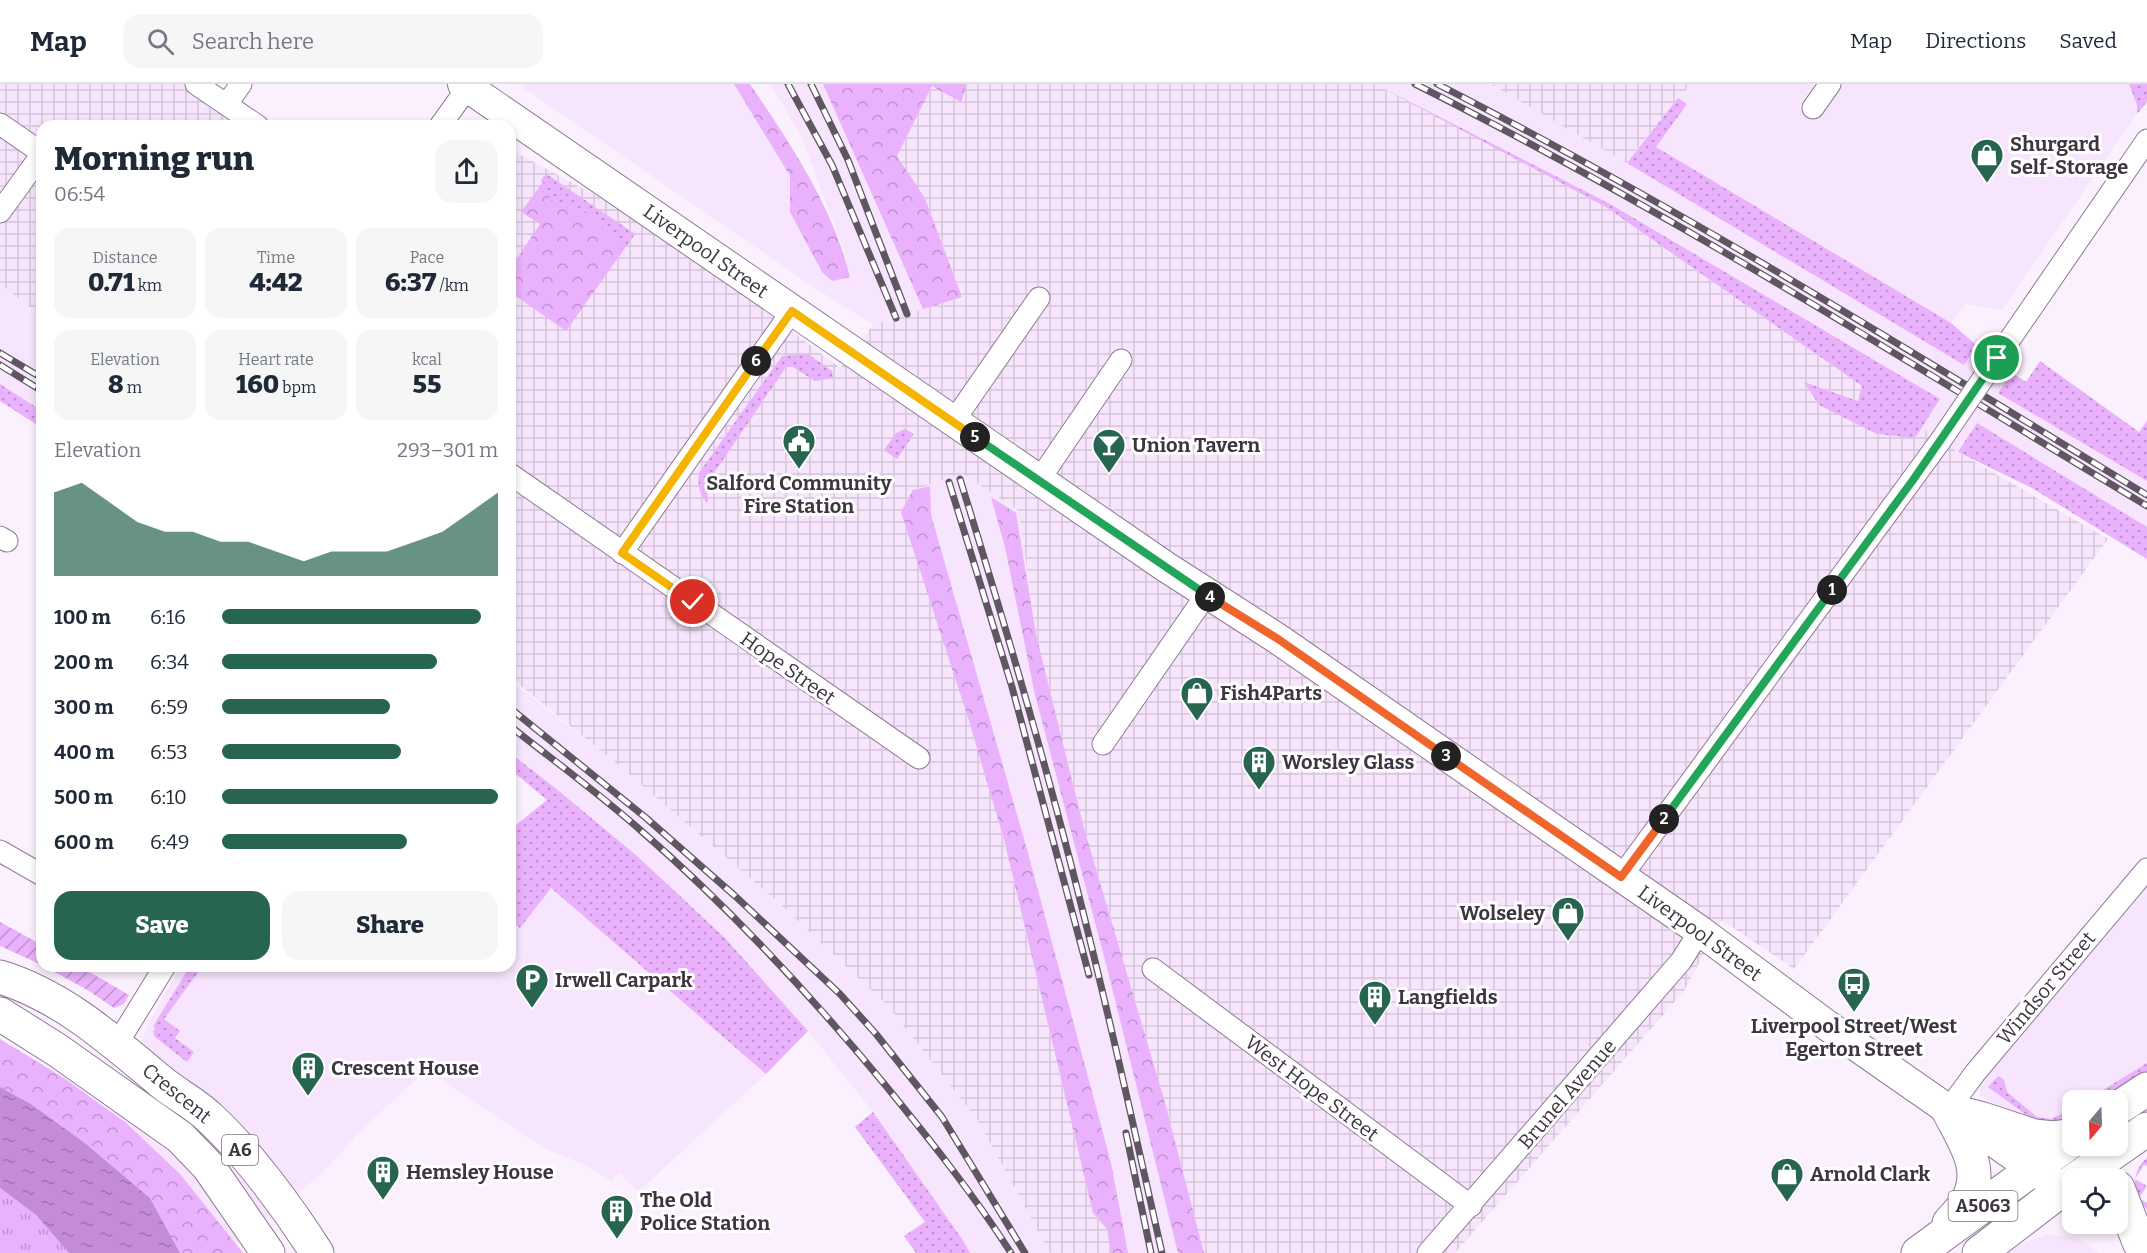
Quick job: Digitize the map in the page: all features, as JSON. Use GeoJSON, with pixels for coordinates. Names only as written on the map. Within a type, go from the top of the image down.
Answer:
{"type":"FeatureCollection","features":[{"type":"Feature","properties":{"kind":"highway","name":"Crescent"},"geometry":{"type":"LineString","coordinates":[[0,977],[31,988],[74,1012],[117,1044],[160,1081],[210,1117],[242,1152],[304,1232],[317,1253]]}},
{"type":"Feature","properties":{"kind":"highway","name":"Crescent"},"geometry":{"type":"LineString","coordinates":[[0,1014],[57,1050],[187,1143],[208,1166],[268,1253]]}},
{"type":"Feature","properties":{"kind":"highway"},"geometry":{"type":"LineString","coordinates":[[2128,1101],[2147,1089]]}},
{"type":"Feature","properties":{"kind":"highway"},"geometry":{"type":"LineString","coordinates":[[1948,1110],[2034,1136],[2062,1137]]}},
{"type":"Feature","properties":{"kind":"highway"},"geometry":{"type":"LineString","coordinates":[[1929,1245],[1967,1200],[1974,1182],[1972,1156],[1948,1110]]}},
{"type":"Feature","properties":{"kind":"highway"},"geometry":{"type":"LineString","coordinates":[[2121,1168],[2125,1158],[2145,1130]]}},
{"type":"Feature","properties":{"kind":"highway","name":"A5063"},"geometry":{"type":"LineString","coordinates":[[2096,1168],[2145,1130]]}},
{"type":"Feature","properties":{"kind":"highway","name":"A5063"},"geometry":{"type":"LineString","coordinates":[[1929,1245],[2062,1148]]}},
{"type":"Feature","properties":{"kind":"highway","name":"A5063"},"geometry":{"type":"LineString","coordinates":[[1979,1253],[2062,1193]]}},
{"type":"Feature","properties":{"kind":"highway"},"geometry":{"type":"LineString","coordinates":[[2128,1221],[2133,1238]]}},
{"type":"Feature","properties":{"kind":"street"},"geometry":{"type":"LineString","coordinates":[[196,84],[250,120]]}},
{"type":"Feature","properties":{"kind":"street"},"geometry":{"type":"LineString","coordinates":[[227,104],[241,84]]}},
{"type":"Feature","properties":{"kind":"street"},"geometry":{"type":"LineString","coordinates":[[1814,108],[1830,84]]}},
{"type":"Feature","properties":{"kind":"street"},"geometry":{"type":"LineString","coordinates":[[444,120],[465,86]]}},
{"type":"Feature","properties":{"kind":"street","name":"Liverpool Street"},"geometry":{"type":"LineString","coordinates":[[465,86],[514,120]]}},
{"type":"Feature","properties":{"kind":"street","name":"Liverpool Street"},"geometry":{"type":"LineString","coordinates":[[516,121],[1206,594],[1278,639],[1700,931],[1827,1026],[1948,1110],[2034,1169],[2062,1183]]}},
{"type":"Feature","properties":{"kind":"street"},"geometry":{"type":"LineString","coordinates":[[0,124],[36,150]]}},
{"type":"Feature","properties":{"kind":"street"},"geometry":{"type":"LineString","coordinates":[[1621,877],[1941,440],[2147,140]]}},
{"type":"Feature","properties":{"kind":"street"},"geometry":{"type":"LineString","coordinates":[[0,212],[36,162]]}},
{"type":"Feature","properties":{"kind":"street"},"geometry":{"type":"LineString","coordinates":[[953,422],[1040,298]]}},
{"type":"Feature","properties":{"kind":"street"},"geometry":{"type":"LineString","coordinates":[[622,553],[792,311]]}},
{"type":"Feature","properties":{"kind":"street"},"geometry":{"type":"LineString","coordinates":[[1039,480],[1121,360]]}},
{"type":"Feature","properties":{"kind":"street","name":"Hope Street"},"geometry":{"type":"LineString","coordinates":[[516,478],[918,759]]}},
{"type":"Feature","properties":{"kind":"street"},"geometry":{"type":"LineString","coordinates":[[1103,744],[1206,594]]}},
{"type":"Feature","properties":{"kind":"street"},"geometry":{"type":"LineString","coordinates":[[0,851],[36,872]]}},
{"type":"Feature","properties":{"kind":"street","name":"Windsor Street"},"geometry":{"type":"LineString","coordinates":[[1948,1110],[1975,1073],[2147,869]]}},
{"type":"Feature","properties":{"kind":"street","name":"Brunel Avenue"},"geometry":{"type":"LineString","coordinates":[[1428,1253],[1681,961],[1700,931]]}},
{"type":"Feature","properties":{"kind":"street","name":"West Hope Street"},"geometry":{"type":"LineString","coordinates":[[1153,969],[1471,1206]]}},
{"type":"Feature","properties":{"kind":"street"},"geometry":{"type":"LineString","coordinates":[[117,1044],[161,972]]}},
{"type":"Feature","properties":{"kind":"shaded area"},"geometry":{"type":"Polygon","coordinates":[[[0,84],[184,84],[235,120],[36,120],[36,311],[0,284],[0,84]]]}},
{"type":"Feature","properties":{"kind":"shaded area"},"geometry":{"type":"Polygon","coordinates":[[[518,84],[734,84],[790,176],[790,213],[850,277],[844,251],[801,136],[770,84],[823,84],[923,309],[873,325],[812,286],[518,84]]]}},
{"type":"Feature","properties":{"kind":"shaded area"},"geometry":{"type":"Polygon","coordinates":[[[967,84],[1375,84],[1606,207],[1862,386],[1859,401],[1805,383],[1819,405],[1915,438],[1921,427],[1958,452],[2108,539],[1794,969],[1722,920],[1684,991],[1455,1253],[1204,1253],[1164,1099],[1084,828],[1070,772],[1036,634],[1019,511],[963,474],[913,490],[985,763],[1093,1213],[1107,1229],[1111,1253],[1050,1253],[979,1122],[888,1006],[778,902],[616,763],[516,682],[516,152],[661,231],[840,368],[873,325],[962,296],[925,198],[897,156],[932,85],[961,101],[967,84]]]}},
{"type":"Feature","properties":{"kind":"shaded area"},"geometry":{"type":"Polygon","coordinates":[[[1375,84],[1491,84],[1626,163],[1692,84],[2129,84],[2137,105],[2137,114],[2002,310],[1966,304],[1951,323],[2012,373],[2147,456],[2147,559],[2032,488],[1958,452],[1375,84]]]}},
{"type":"Feature","properties":{"kind":"shaded area"},"geometry":{"type":"Polygon","coordinates":[[[1491,84],[1692,84],[1626,163],[1491,84]]]}},
{"type":"Feature","properties":{"kind":"shaded area"},"geometry":{"type":"Polygon","coordinates":[[[0,284],[36,311],[36,424],[0,401],[0,284]]]}},
{"type":"Feature","properties":{"kind":"shaded area"},"geometry":{"type":"Polygon","coordinates":[[[963,474],[1019,511],[1036,634],[1035,695],[1107,968],[1178,1253],[1111,1253],[1107,1229],[913,490],[963,474]]]}},
{"type":"Feature","properties":{"kind":"shaded area"},"geometry":{"type":"Polygon","coordinates":[[[516,685],[616,763],[778,902],[888,1006],[979,1122],[1050,1253],[970,1253],[873,1112],[808,1031],[725,938],[636,855],[560,791],[516,772],[516,685]]]}},
{"type":"Feature","properties":{"kind":"shaded area"},"geometry":{"type":"Polygon","coordinates":[[[2147,886],[2147,1079],[2128,1091],[2062,1090],[2062,1126],[2037,1131],[1980,1095],[1978,1088],[2147,886]]]}},
{"type":"Feature","properties":{"kind":"shaded area"},"geometry":{"type":"Polygon","coordinates":[[[550,888],[766,1074],[638,1192],[619,1173],[611,1181],[586,1165],[546,1149],[426,1070],[362,1130],[320,1175],[236,1243],[243,1253],[180,1253],[150,1198],[94,1151],[149,1023],[177,972],[516,972],[516,924],[520,927],[550,888]]]}},
{"type":"Feature","properties":{"kind":"shaded area"},"geometry":{"type":"Polygon","coordinates":[[[2048,1234],[2079,1238],[2099,1253],[2009,1253],[2023,1243],[2048,1234]]]}},
{"type":"Feature","properties":{"kind":"green space"},"geometry":{"type":"Polygon","coordinates":[[[734,84],[750,84],[809,176],[833,226],[850,277],[832,281],[822,272],[790,212],[790,176],[734,84]]]}},
{"type":"Feature","properties":{"kind":"green space"},"geometry":{"type":"Polygon","coordinates":[[[823,84],[967,84],[961,102],[932,86],[897,156],[925,198],[962,297],[923,309],[823,84]]]}},
{"type":"Feature","properties":{"kind":"green space"},"geometry":{"type":"Polygon","coordinates":[[[1375,84],[1610,204],[1940,399],[1915,438],[1877,434],[1819,405],[1804,382],[1858,401],[1862,386],[1606,207],[1375,84]]]}},
{"type":"Feature","properties":{"kind":"green space"},"geometry":{"type":"Polygon","coordinates":[[[2129,84],[2147,84],[2147,102],[2137,114],[2137,105],[2129,84]]]}},
{"type":"Feature","properties":{"kind":"green space"},"geometry":{"type":"Polygon","coordinates":[[[1678,98],[1687,104],[1656,147],[1951,323],[1977,346],[1964,365],[1627,163],[1678,98]]]}},
{"type":"Feature","properties":{"kind":"green space"},"geometry":{"type":"Polygon","coordinates":[[[548,175],[635,234],[623,251],[595,217],[550,199],[541,180],[548,175]]]}},
{"type":"Feature","properties":{"kind":"green space"},"geometry":{"type":"Polygon","coordinates":[[[543,182],[550,199],[595,217],[623,251],[566,331],[516,296],[516,260],[540,224],[521,212],[543,182]]]}},
{"type":"Feature","properties":{"kind":"green space"},"geometry":{"type":"Polygon","coordinates":[[[808,354],[832,371],[833,378],[815,381],[793,367],[786,367],[714,473],[714,480],[707,491],[708,504],[700,490],[699,473],[782,356],[808,354]]]}},
{"type":"Feature","properties":{"kind":"green space"},"geometry":{"type":"Polygon","coordinates":[[[2040,361],[2139,432],[2147,421],[2147,481],[1998,393],[2012,373],[2026,382],[2040,361]]]}},
{"type":"Feature","properties":{"kind":"green space"},"geometry":{"type":"Polygon","coordinates":[[[0,384],[36,407],[36,424],[0,401],[0,384]]]}},
{"type":"Feature","properties":{"kind":"green space"},"geometry":{"type":"Polygon","coordinates":[[[1977,423],[2147,527],[2147,559],[2032,488],[1958,452],[1977,423]]]}},
{"type":"Feature","properties":{"kind":"green space"},"geometry":{"type":"Polygon","coordinates":[[[905,429],[914,434],[897,459],[884,450],[896,433],[905,429]]]}},
{"type":"Feature","properties":{"kind":"green space"},"geometry":{"type":"Polygon","coordinates":[[[930,486],[931,515],[1028,853],[1111,1163],[1128,1253],[1111,1253],[1107,1229],[1093,1213],[1004,840],[970,724],[901,512],[913,490],[930,486]]]}},
{"type":"Feature","properties":{"kind":"green space"},"geometry":{"type":"Polygon","coordinates":[[[991,497],[1016,513],[1036,634],[1084,828],[1164,1099],[1204,1253],[1178,1253],[1107,968],[1035,695],[1005,547],[991,497]]]}},
{"type":"Feature","properties":{"kind":"green space"},"geometry":{"type":"Polygon","coordinates":[[[516,758],[636,855],[725,938],[808,1031],[766,1074],[551,888],[520,928],[516,925],[516,825],[547,800],[516,774],[516,758]]]}},
{"type":"Feature","properties":{"kind":"green space"},"geometry":{"type":"Polygon","coordinates":[[[0,922],[36,942],[36,962],[0,946],[0,922]]]}},
{"type":"Feature","properties":{"kind":"green space"},"geometry":{"type":"Polygon","coordinates":[[[55,972],[89,972],[129,995],[124,1004],[114,1008],[55,972]]]}},
{"type":"Feature","properties":{"kind":"green space"},"geometry":{"type":"Polygon","coordinates":[[[186,972],[198,972],[164,1019],[180,1031],[175,1038],[194,1052],[187,1062],[155,1037],[154,1025],[186,972]]]}},
{"type":"Feature","properties":{"kind":"green space"},"geometry":{"type":"Polygon","coordinates":[[[0,1039],[64,1078],[125,1122],[180,1174],[243,1253],[180,1253],[150,1198],[85,1143],[31,1104],[0,1087],[0,1039]]]}},
{"type":"Feature","properties":{"kind":"green space"},"geometry":{"type":"Polygon","coordinates":[[[2147,1063],[2147,1079],[2128,1091],[2103,1090],[2147,1063]]]}},
{"type":"Feature","properties":{"kind":"green space"},"geometry":{"type":"Polygon","coordinates":[[[1998,1076],[2004,1080],[2007,1092],[2037,1117],[2051,1119],[2062,1114],[2062,1119],[2051,1124],[2036,1122],[1988,1087],[1998,1076]]]}},
{"type":"Feature","properties":{"kind":"green space"},"geometry":{"type":"Polygon","coordinates":[[[873,1112],[970,1253],[916,1253],[904,1236],[925,1222],[855,1127],[873,1112]]]}},
{"type":"Feature","properties":{"kind":"green space"},"geometry":{"type":"Polygon","coordinates":[[[2147,1158],[2147,1166],[2144,1165],[2136,1178],[2138,1169],[2147,1158]]]}},
{"type":"Feature","properties":{"kind":"green space"},"geometry":{"type":"Polygon","coordinates":[[[2135,1179],[2147,1186],[2139,1198],[2147,1203],[2147,1209],[2138,1197],[2135,1179]]]}},
{"type":"Feature","properties":{"kind":"green space"},"geometry":{"type":"Polygon","coordinates":[[[0,1188],[36,1215],[69,1253],[0,1253],[0,1188]]]}},
{"type":"Feature","properties":{"kind":"water"},"geometry":{"type":"Polygon","coordinates":[[[0,1087],[31,1104],[85,1143],[150,1198],[180,1253],[69,1253],[36,1215],[0,1188],[0,1087]]]}},
{"type":"Feature","properties":{"kind":"railway"},"geometry":{"type":"LineString","coordinates":[[788,84],[832,165],[896,318]]}},
{"type":"Feature","properties":{"kind":"railway"},"geometry":{"type":"LineString","coordinates":[[811,84],[848,160],[907,314]]}},
{"type":"Feature","properties":{"kind":"railway"},"geometry":{"type":"LineString","coordinates":[[1415,84],[1509,132],[1694,235],[2147,506]]}},
{"type":"Feature","properties":{"kind":"railway"},"geometry":{"type":"LineString","coordinates":[[1437,84],[1528,131],[1707,231],[1884,335],[2147,495]]}},
{"type":"Feature","properties":{"kind":"railway"},"geometry":{"type":"LineString","coordinates":[[0,353],[36,374]]}},
{"type":"Feature","properties":{"kind":"railway"},"geometry":{"type":"LineString","coordinates":[[0,365],[36,387]]}},
{"type":"Feature","properties":{"kind":"railway"},"geometry":{"type":"LineString","coordinates":[[960,479],[1046,769],[1112,1031],[1162,1253]]}},
{"type":"Feature","properties":{"kind":"railway"},"geometry":{"type":"LineString","coordinates":[[949,482],[1012,687],[1089,975]]}},
{"type":"Feature","properties":{"kind":"railway"},"geometry":{"type":"LineString","coordinates":[[516,713],[645,817],[734,895],[840,994],[876,1034],[942,1117],[1025,1253]]}},
{"type":"Feature","properties":{"kind":"railway"},"geometry":{"type":"LineString","coordinates":[[516,731],[638,828],[704,888],[767,952],[828,1018],[902,1106],[967,1189],[1011,1253]]}},
{"type":"Feature","properties":{"kind":"railway"},"geometry":{"type":"LineString","coordinates":[[1126,1133],[1151,1253]]}},
{"type":"Feature","properties":{"kind":"place","name":"Shurgard Self-Storage"},"geometry":{"type":"Point","coordinates":[1987,184]}},
{"type":"Feature","properties":{"kind":"place","name":"Salford Community Fire Station"},"geometry":{"type":"Point","coordinates":[799,470]}},
{"type":"Feature","properties":{"kind":"place","name":"Union Tavern"},"geometry":{"type":"Point","coordinates":[1109,474]}},
{"type":"Feature","properties":{"kind":"place","name":"Fish4Parts"},"geometry":{"type":"Point","coordinates":[1197,722]}},
{"type":"Feature","properties":{"kind":"place","name":"Worsley Glass"},"geometry":{"type":"Point","coordinates":[1259,791]}},
{"type":"Feature","properties":{"kind":"place","name":"Wolseley"},"geometry":{"type":"Point","coordinates":[1568,942]}},
{"type":"Feature","properties":{"kind":"place","name":"Irwell Carpark"},"geometry":{"type":"Point","coordinates":[532,1009]}},
{"type":"Feature","properties":{"kind":"place","name":"Liverpool Street/West Egerton Street"},"geometry":{"type":"Point","coordinates":[1854,1013]}},
{"type":"Feature","properties":{"kind":"place","name":"Langfields"},"geometry":{"type":"Point","coordinates":[1375,1026]}},
{"type":"Feature","properties":{"kind":"place","name":"Crescent House"},"geometry":{"type":"Point","coordinates":[308,1097]}},
{"type":"Feature","properties":{"kind":"place","name":"Hemsley House"},"geometry":{"type":"Point","coordinates":[383,1201]}},
{"type":"Feature","properties":{"kind":"place","name":"Arnold Clark"},"geometry":{"type":"Point","coordinates":[1787,1203]}},
{"type":"Feature","properties":{"kind":"place","name":"The Old Police Station"},"geometry":{"type":"Point","coordinates":[617,1240]}},
{"type":"Feature","properties":{"kind":"route"},"geometry":{"type":"LineString","coordinates":[[693,602],[622,553],[792,311],[1206,594],[1278,639],[1621,877],[1913,480],[1997,358]]}}]}
